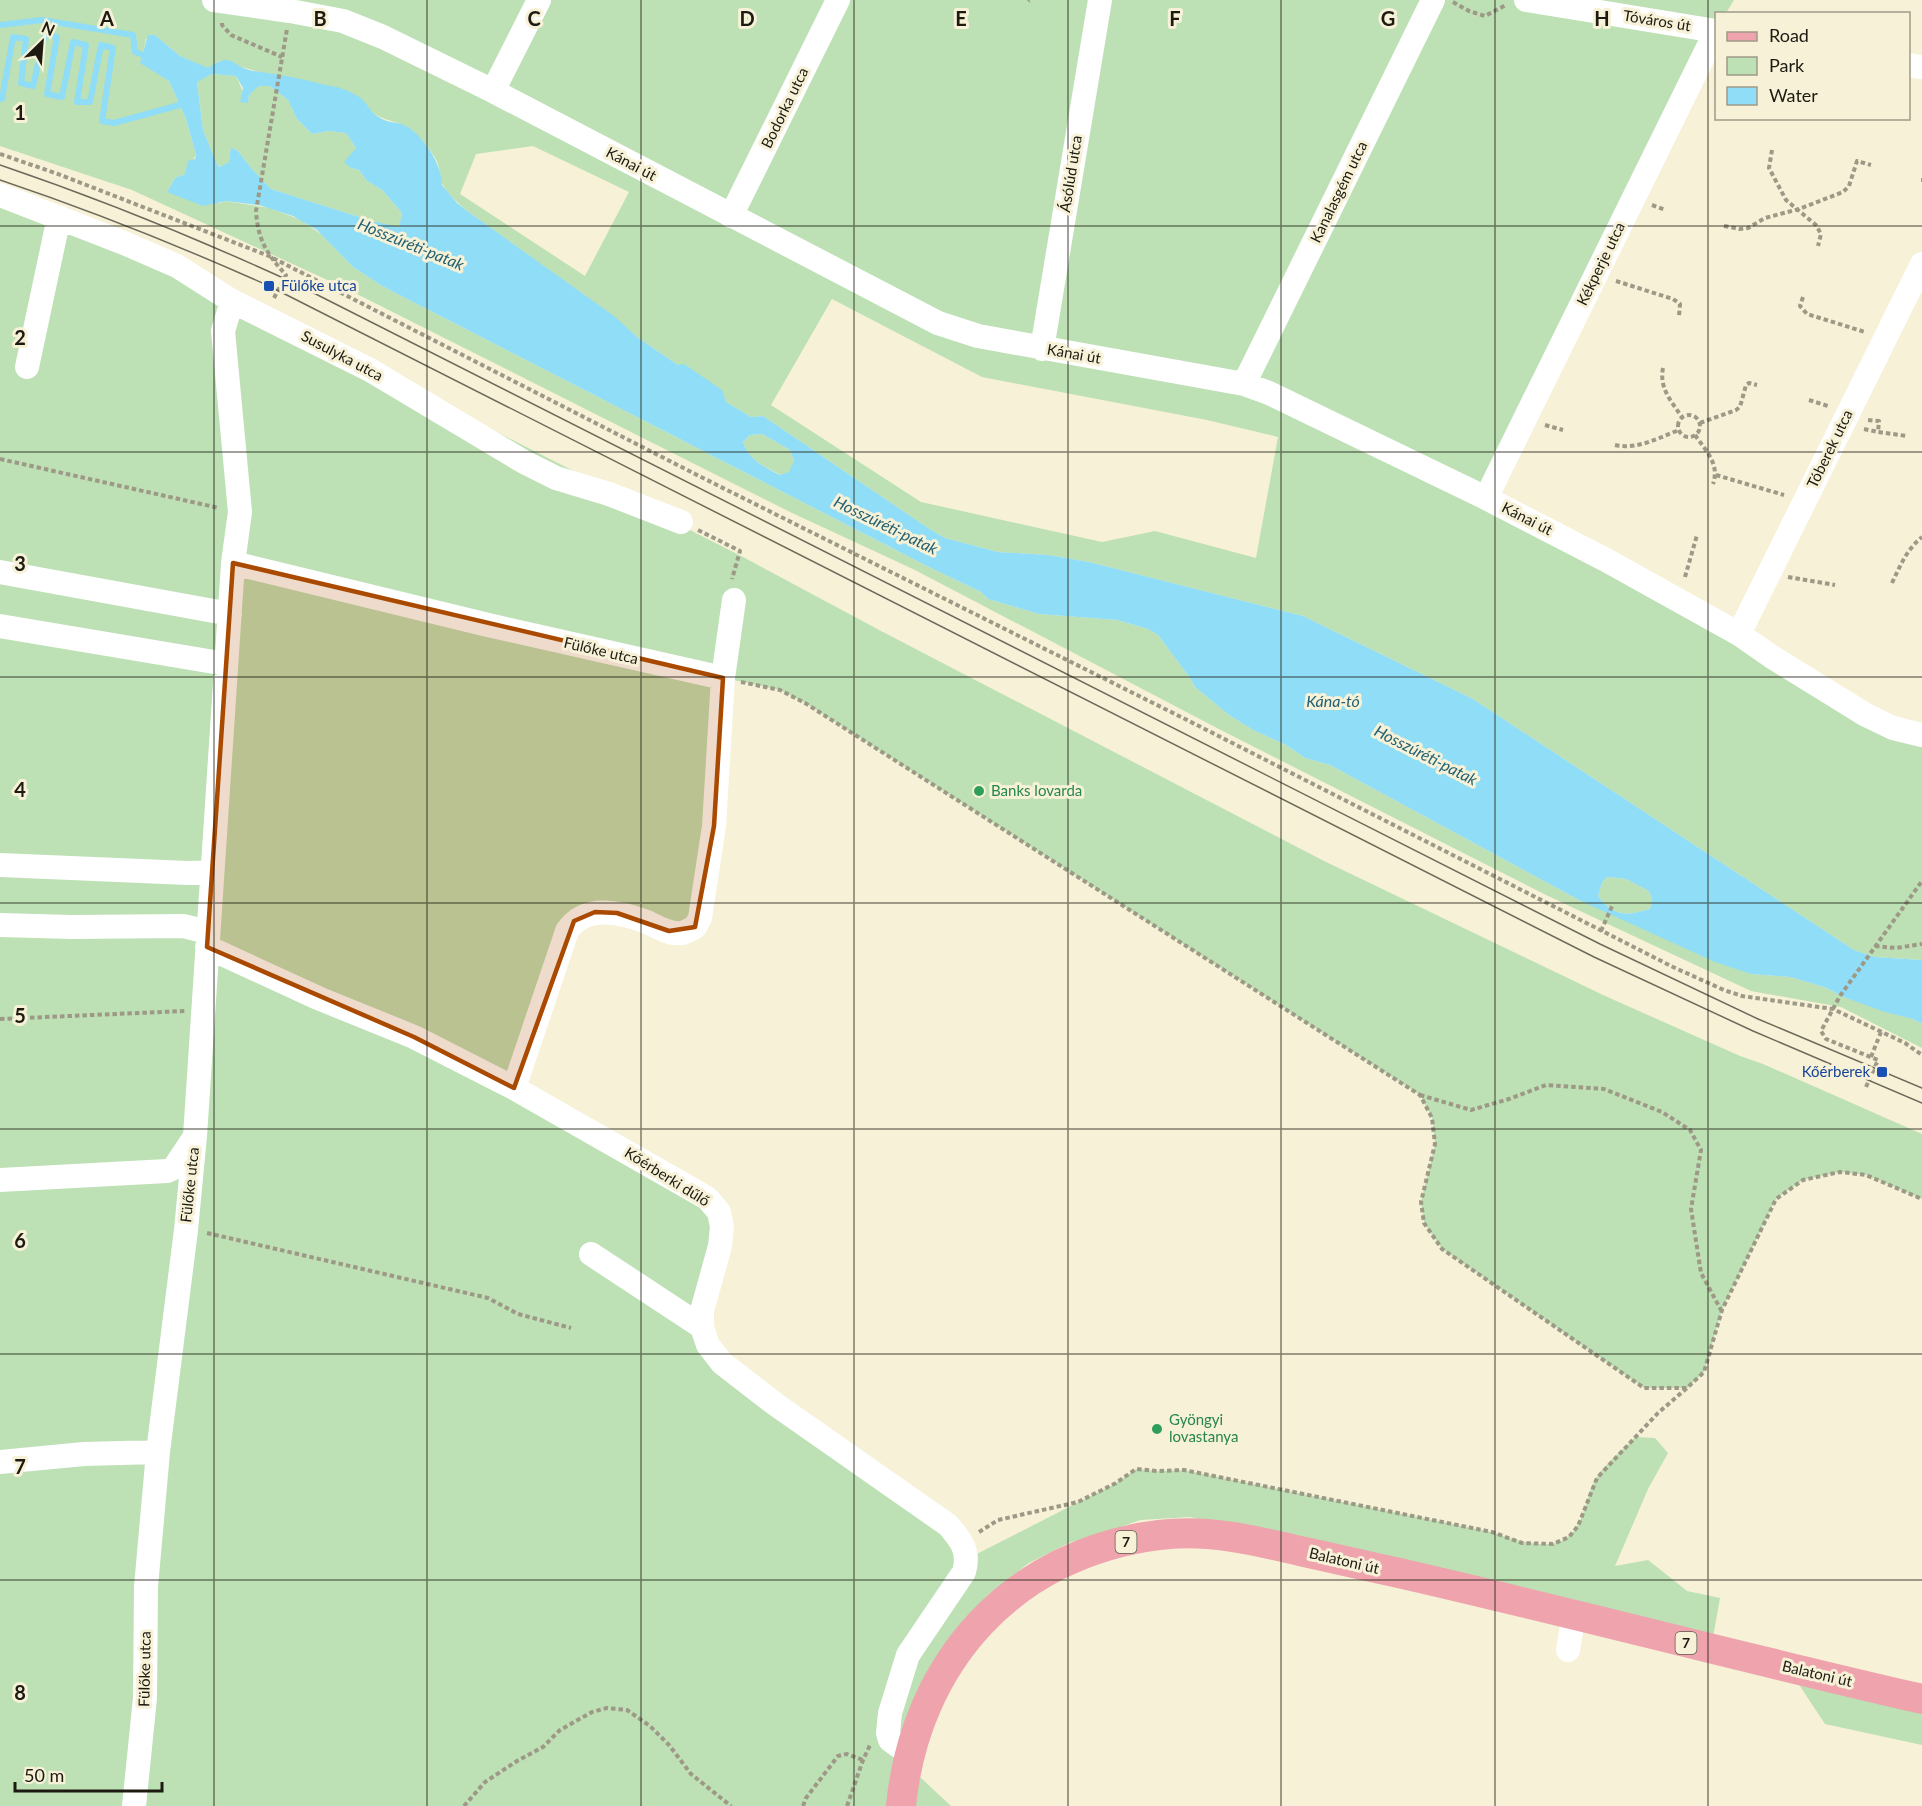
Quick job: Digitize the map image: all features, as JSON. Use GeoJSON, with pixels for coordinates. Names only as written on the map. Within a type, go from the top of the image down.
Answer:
{"type":"FeatureCollection","features":[{"type":"Feature","properties":{"kind":"main road","name":"Balatoni út"},"geometry":{"type":"LineString","coordinates":[[901,1806],[910,1751],[929,1698],[951,1661],[995,1607],[1016,1590],[1063,1563],[1112,1545],[1159,1535],[1200,1533],[1263,1542],[1922,1699]]}},
{"type":"Feature","properties":{"kind":"street","name":"Kánai út"},"geometry":{"type":"LineString","coordinates":[[214,0],[291,5],[373,33],[493,92],[938,324],[978,336],[1042,349],[1244,384],[1269,393],[1486,498],[1605,560],[1739,634],[1787,667],[1866,715],[1893,728],[1922,735]]}},
{"type":"Feature","properties":{"kind":"street"},"geometry":{"type":"LineString","coordinates":[[493,92],[539,0]]}},
{"type":"Feature","properties":{"kind":"street","name":"Bodorka utca"},"geometry":{"type":"LineString","coordinates":[[731,216],[838,0]]}},
{"type":"Feature","properties":{"kind":"street","name":"Ásólúd utca"},"geometry":{"type":"LineString","coordinates":[[1042,349],[1100,0]]}},
{"type":"Feature","properties":{"kind":"street","name":"Kanalasgém utca"},"geometry":{"type":"LineString","coordinates":[[1244,384],[1433,0]]}},
{"type":"Feature","properties":{"kind":"street","name":"Tóváros út"},"geometry":{"type":"LineString","coordinates":[[1526,0],[1715,31]]}},
{"type":"Feature","properties":{"kind":"street","name":"Kékperje utca"},"geometry":{"type":"LineString","coordinates":[[1486,498],[1715,33]]}},
{"type":"Feature","properties":{"kind":"street","name":"Susulyka utca"},"geometry":{"type":"LineString","coordinates":[[0,195],[177,266],[232,301],[369,370],[556,478],[609,494],[681,522]]}},
{"type":"Feature","properties":{"kind":"street"},"geometry":{"type":"LineString","coordinates":[[27,367],[59,217]]}},
{"type":"Feature","properties":{"kind":"street","name":"Tóberek utca"},"geometry":{"type":"LineString","coordinates":[[1739,634],[1922,264]]}},
{"type":"Feature","properties":{"kind":"street","name":"Fülőke utca"},"geometry":{"type":"LineString","coordinates":[[134,1806],[145,1698],[146,1587],[158,1452],[186,1230],[195,1136],[233,563],[240,513],[223,331],[232,301]]}},
{"type":"Feature","properties":{"kind":"street","name":"Fülőke utca"},"geometry":{"type":"LineString","coordinates":[[233,563],[488,625],[723,678]]}},
{"type":"Feature","properties":{"kind":"street"},"geometry":{"type":"LineString","coordinates":[[0,572],[230,614]]}},
{"type":"Feature","properties":{"kind":"street"},"geometry":{"type":"LineString","coordinates":[[514,1088],[567,931],[574,921],[595,912],[617,913],[636,918],[669,932],[682,933],[695,927],[700,918],[714,826],[723,678],[734,600]]}},
{"type":"Feature","properties":{"kind":"street"},"geometry":{"type":"LineString","coordinates":[[0,626],[226,664]]}},
{"type":"Feature","properties":{"kind":"street"},"geometry":{"type":"LineString","coordinates":[[0,865],[212,872]]}},
{"type":"Feature","properties":{"kind":"street","name":"Kőérberki dűlő"},"geometry":{"type":"LineString","coordinates":[[0,925],[183,926],[318,998],[414,1037],[514,1088],[707,1198],[719,1212],[722,1227],[720,1246],[702,1311],[702,1327]]}},
{"type":"Feature","properties":{"kind":"street"},"geometry":{"type":"LineString","coordinates":[[0,1180],[167,1171],[174,1168],[195,1136]]}},
{"type":"Feature","properties":{"kind":"street"},"geometry":{"type":"LineString","coordinates":[[591,1254],[702,1327],[708,1345],[722,1363],[775,1404],[948,1525],[963,1542],[967,1559],[964,1572],[908,1655],[890,1713],[888,1733],[890,1740],[910,1751]]}},
{"type":"Feature","properties":{"kind":"street"},"geometry":{"type":"LineString","coordinates":[[0,1462],[84,1454],[158,1452]]}},
{"type":"Feature","properties":{"kind":"street"},"geometry":{"type":"LineString","coordinates":[[1568,1650],[1574,1615]]}},
{"type":"Feature","properties":{"kind":"path"},"geometry":{"type":"LineString","coordinates":[[1449,0],[1468,11],[1485,16],[1513,0]]}},
{"type":"Feature","properties":{"kind":"path"},"geometry":{"type":"LineString","coordinates":[[222,25],[231,35],[282,57]]}},
{"type":"Feature","properties":{"kind":"path"},"geometry":{"type":"LineString","coordinates":[[275,295],[286,275],[269,256],[261,240],[256,211],[286,35]]}},
{"type":"Feature","properties":{"kind":"path"},"geometry":{"type":"LineString","coordinates":[[1772,150],[1769,168],[1786,200],[1816,225],[1821,234],[1818,246]]}},
{"type":"Feature","properties":{"kind":"path"},"geometry":{"type":"LineString","coordinates":[[0,154],[58,174],[269,256],[1601,931],[1724,990],[1742,996],[1833,1009],[1905,1043],[1922,1055]]}},
{"type":"Feature","properties":{"kind":"path"},"geometry":{"type":"LineString","coordinates":[[1724,226],[1748,228],[1765,218],[1799,209],[1844,192],[1849,186],[1857,160],[1871,165]]}},
{"type":"Feature","properties":{"kind":"path"},"geometry":{"type":"LineString","coordinates":[[1610,279],[1673,298],[1680,304],[1679,316]]}},
{"type":"Feature","properties":{"kind":"path"},"geometry":{"type":"LineString","coordinates":[[1803,297],[1800,306],[1807,314],[1872,334]]}},
{"type":"Feature","properties":{"kind":"path"},"geometry":{"type":"LineString","coordinates":[[1663,368],[1661,380],[1664,389],[1682,417]]}},
{"type":"Feature","properties":{"kind":"path"},"geometry":{"type":"LineString","coordinates":[[1700,423],[1736,410],[1740,407],[1746,385],[1749,383],[1757,385]]}},
{"type":"Feature","properties":{"kind":"path"},"geometry":{"type":"LineString","coordinates":[[1809,400],[1835,407]]}},
{"type":"Feature","properties":{"kind":"path"},"geometry":{"type":"LineString","coordinates":[[1689,415],[1696,417],[1700,423],[1699,430],[1695,435],[1689,437],[1683,435],[1679,430],[1682,417],[1689,415]]}},
{"type":"Feature","properties":{"kind":"path"},"geometry":{"type":"LineString","coordinates":[[1862,419],[1879,421],[1878,432]]}},
{"type":"Feature","properties":{"kind":"path"},"geometry":{"type":"LineString","coordinates":[[1538,423],[1563,430]]}},
{"type":"Feature","properties":{"kind":"path"},"geometry":{"type":"LineString","coordinates":[[1857,428],[1907,436]]}},
{"type":"Feature","properties":{"kind":"path"},"geometry":{"type":"LineString","coordinates":[[1615,445],[1627,448],[1637,446],[1679,430]]}},
{"type":"Feature","properties":{"kind":"path"},"geometry":{"type":"LineString","coordinates":[[1695,435],[1714,462],[1716,475],[1713,484]]}},
{"type":"Feature","properties":{"kind":"path"},"geometry":{"type":"LineString","coordinates":[[0,459],[240,513]]}},
{"type":"Feature","properties":{"kind":"path"},"geometry":{"type":"LineString","coordinates":[[1716,475],[1791,497]]}},
{"type":"Feature","properties":{"kind":"path"},"geometry":{"type":"LineString","coordinates":[[681,522],[740,551],[729,593],[734,600]]}},
{"type":"Feature","properties":{"kind":"path"},"geometry":{"type":"LineString","coordinates":[[1685,577],[1697,535]]}},
{"type":"Feature","properties":{"kind":"path"},"geometry":{"type":"LineString","coordinates":[[1892,583],[1910,549],[1922,537]]}},
{"type":"Feature","properties":{"kind":"path"},"geometry":{"type":"LineString","coordinates":[[1784,577],[1835,585]]}},
{"type":"Feature","properties":{"kind":"path"},"geometry":{"type":"LineString","coordinates":[[723,678],[780,690],[805,703],[1420,1095],[1471,1110],[1546,1085],[1604,1089],[1662,1112],[1690,1130],[1701,1150],[1691,1209],[1701,1273],[1722,1310]]}},
{"type":"Feature","properties":{"kind":"path"},"geometry":{"type":"LineString","coordinates":[[1866,1087],[1878,1060],[1826,1039],[1821,1031],[1840,996],[1922,881]]}},
{"type":"Feature","properties":{"kind":"path"},"geometry":{"type":"LineString","coordinates":[[1601,931],[1613,904]]}},
{"type":"Feature","properties":{"kind":"path"},"geometry":{"type":"LineString","coordinates":[[1875,946],[1896,948],[1922,944]]}},
{"type":"Feature","properties":{"kind":"path"},"geometry":{"type":"LineString","coordinates":[[0,1019],[203,1010]]}},
{"type":"Feature","properties":{"kind":"path"},"geometry":{"type":"LineString","coordinates":[[1871,1058],[1881,1032]]}},
{"type":"Feature","properties":{"kind":"path"},"geometry":{"type":"LineString","coordinates":[[1420,1095],[1432,1118],[1436,1144],[1421,1202],[1424,1223],[1442,1249],[1644,1388],[1687,1388]]}},
{"type":"Feature","properties":{"kind":"path"},"geometry":{"type":"LineString","coordinates":[[963,1542],[998,1520],[1078,1502],[1116,1483],[1136,1469],[1184,1470],[1492,1532],[1522,1543],[1553,1544],[1569,1537],[1578,1526],[1597,1478],[1658,1413],[1704,1372],[1722,1310],[1776,1199],[1803,1180],[1840,1172],[1866,1175],[1922,1199]]}},
{"type":"Feature","properties":{"kind":"path"},"geometry":{"type":"LineString","coordinates":[[186,1230],[218,1235],[488,1298],[518,1314],[571,1328]]}},
{"type":"Feature","properties":{"kind":"path"},"geometry":{"type":"LineString","coordinates":[[464,1806],[485,1782],[543,1747],[560,1730],[592,1712],[608,1708],[627,1710],[650,1726],[692,1774],[731,1806]]}},
{"type":"Feature","properties":{"kind":"path"},"geometry":{"type":"LineString","coordinates":[[847,1806],[863,1760],[875,1737]]}},
{"type":"Feature","properties":{"kind":"path"},"geometry":{"type":"LineString","coordinates":[[803,1806],[806,1798],[838,1756],[847,1754],[863,1760]]}},
{"type":"Feature","properties":{"kind":"highlighted area"},"geometry":{"type":"Polygon","coordinates":[[[233,563],[723,678],[714,826],[695,927],[669,931],[617,913],[595,912],[574,921],[514,1088],[414,1037],[207,947],[233,563]]]}},
{"type":"Feature","properties":{"kind":"green space"},"geometry":{"type":"Polygon","coordinates":[[[0,0],[1734,0],[1727,12],[1715,12],[1715,33],[1486,498],[1922,735],[1922,960],[1875,957],[1854,950],[1473,699],[1303,616],[1089,562],[1048,555],[998,552],[945,538],[763,416],[751,417],[726,402],[637,337],[613,316],[470,213],[444,187],[436,159],[420,138],[406,126],[375,114],[363,100],[219,61],[209,69],[180,56],[155,35],[146,39],[141,62],[169,81],[186,119],[196,155],[185,174],[175,178],[167,192],[220,203],[225,201],[270,208],[301,220],[322,235],[353,267],[382,286],[981,592],[988,599],[1039,614],[1117,620],[1148,629],[1158,635],[1195,687],[1229,715],[1253,730],[1286,745],[1305,758],[1330,765],[1579,900],[1751,974],[1790,977],[1913,1019],[1922,1024],[1922,1048],[1841,1007],[1751,991],[1546,895],[1215,727],[915,570],[790,512],[349,290],[132,190],[0,146],[0,0]],[[533,146],[476,154],[460,194],[585,276],[629,192],[533,146]],[[832,299],[771,405],[921,502],[1102,542],[1155,531],[1256,558],[1278,437],[1207,420],[982,377],[832,299]]]}},
{"type":"Feature","properties":{"kind":"green space"},"geometry":{"type":"Polygon","coordinates":[[[212,74],[236,76],[248,103],[249,95],[259,86],[270,86],[288,100],[297,119],[312,134],[329,131],[346,133],[356,148],[351,168],[359,170],[367,181],[382,190],[402,213],[399,228],[271,189],[238,151],[231,147],[229,162],[221,167],[217,164],[203,130],[197,81],[212,74]]]}},
{"type":"Feature","properties":{"kind":"green space"},"geometry":{"type":"Polygon","coordinates":[[[0,195],[59,217],[485,426],[743,557],[1324,861],[1603,995],[1922,1134],[1922,1199],[1866,1175],[1840,1172],[1803,1180],[1776,1199],[1722,1310],[1704,1372],[1687,1388],[1644,1388],[1442,1249],[1424,1223],[1421,1202],[1435,1144],[1432,1118],[1420,1095],[805,703],[780,690],[724,678],[695,927],[574,921],[515,1088],[719,1212],[708,1345],[948,1525],[967,1559],[1116,1483],[1136,1469],[1184,1470],[1492,1532],[1526,1542],[1549,1544],[1570,1536],[1582,1515],[1596,1478],[1609,1462],[1635,1437],[1655,1438],[1668,1453],[1648,1489],[1615,1566],[1648,1560],[1687,1591],[1720,1598],[1713,1637],[1190,1517],[1140,1520],[1100,1535],[1071,1542],[1029,1563],[989,1594],[951,1639],[913,1704],[901,1732],[888,1733],[907,1765],[951,1806],[0,1806],[0,195]]]}},
{"type":"Feature","properties":{"kind":"green space"},"geometry":{"type":"Polygon","coordinates":[[[762,434],[790,450],[794,461],[790,472],[781,475],[763,466],[749,454],[743,442],[750,435],[762,434]]]}},
{"type":"Feature","properties":{"kind":"green space"},"geometry":{"type":"Polygon","coordinates":[[[1607,877],[1626,879],[1649,891],[1652,899],[1650,909],[1627,914],[1610,908],[1598,896],[1602,883],[1607,877]]]}},
{"type":"Feature","properties":{"kind":"green space"},"geometry":{"type":"Polygon","coordinates":[[[1788,1668],[1922,1699],[1922,1745],[1825,1724],[1788,1668]]]}},
{"type":"Feature","properties":{"kind":"water","name":"Kána-tó"},"geometry":{"type":"Polygon","coordinates":[[[148,35],[155,35],[180,56],[208,68],[223,60],[228,60],[246,69],[335,87],[354,94],[379,117],[404,125],[418,135],[435,160],[442,185],[457,203],[470,213],[614,316],[637,337],[678,365],[684,364],[722,390],[726,402],[751,417],[763,416],[931,530],[945,538],[998,552],[1048,555],[1089,562],[1303,616],[1473,699],[1854,950],[1875,957],[1922,960],[1922,1024],[1913,1019],[1846,998],[1824,987],[1790,977],[1751,974],[1715,962],[1579,900],[1330,765],[1305,758],[1286,745],[1253,730],[1229,715],[1195,687],[1158,635],[1148,629],[1117,620],[1039,614],[988,599],[981,592],[382,286],[353,267],[317,230],[293,216],[259,205],[226,201],[203,206],[167,192],[175,178],[185,174],[188,161],[195,159],[196,155],[186,119],[169,81],[140,63],[148,35]],[[212,74],[197,82],[203,130],[220,167],[229,162],[231,147],[238,151],[271,189],[372,221],[399,227],[402,213],[382,190],[367,181],[359,170],[351,168],[344,162],[356,148],[346,133],[329,131],[312,134],[297,119],[288,100],[270,86],[259,86],[249,95],[248,103],[240,102],[243,88],[236,76],[212,74]],[[762,434],[750,435],[743,442],[753,458],[780,475],[789,472],[794,461],[790,450],[762,434]],[[1607,877],[1602,883],[1598,896],[1615,911],[1627,914],[1650,909],[1652,899],[1649,891],[1626,879],[1607,877]]]}},
{"type":"Feature","properties":{"kind":"waterway","name":"Hosszúréti-patak"},"geometry":{"type":"LineString","coordinates":[[0,25],[42,20],[133,35],[135,52],[149,57]]}},
{"type":"Feature","properties":{"kind":"waterway"},"geometry":{"type":"LineString","coordinates":[[0,99],[2,99],[13,37],[26,39],[21,83],[33,86],[45,34],[57,37],[47,94],[62,97],[73,42],[86,45],[77,102],[90,102],[101,45],[113,48],[102,121],[114,123],[187,103]]}},
{"type":"Feature","properties":{"kind":"tram line"},"geometry":{"type":"LineString","coordinates":[[0,165],[148,220],[292,282],[1600,944],[1758,1019],[1922,1088]]}},
{"type":"Feature","properties":{"kind":"tram line"},"geometry":{"type":"LineString","coordinates":[[0,180],[136,230],[269,286],[1594,957],[1753,1031],[1922,1103]]}},
{"type":"Feature","properties":{"kind":"place","name":"Fülőke utca"},"geometry":{"type":"Point","coordinates":[269,286]}},
{"type":"Feature","properties":{"kind":"place","name":"Banks lovarda"},"geometry":{"type":"Point","coordinates":[979,791]}},
{"type":"Feature","properties":{"kind":"place","name":"Kőérberek"},"geometry":{"type":"Point","coordinates":[1882,1072]}},
{"type":"Feature","properties":{"kind":"place","name":"Gyöngyi lovastanya"},"geometry":{"type":"Point","coordinates":[1157,1429]}}]}
